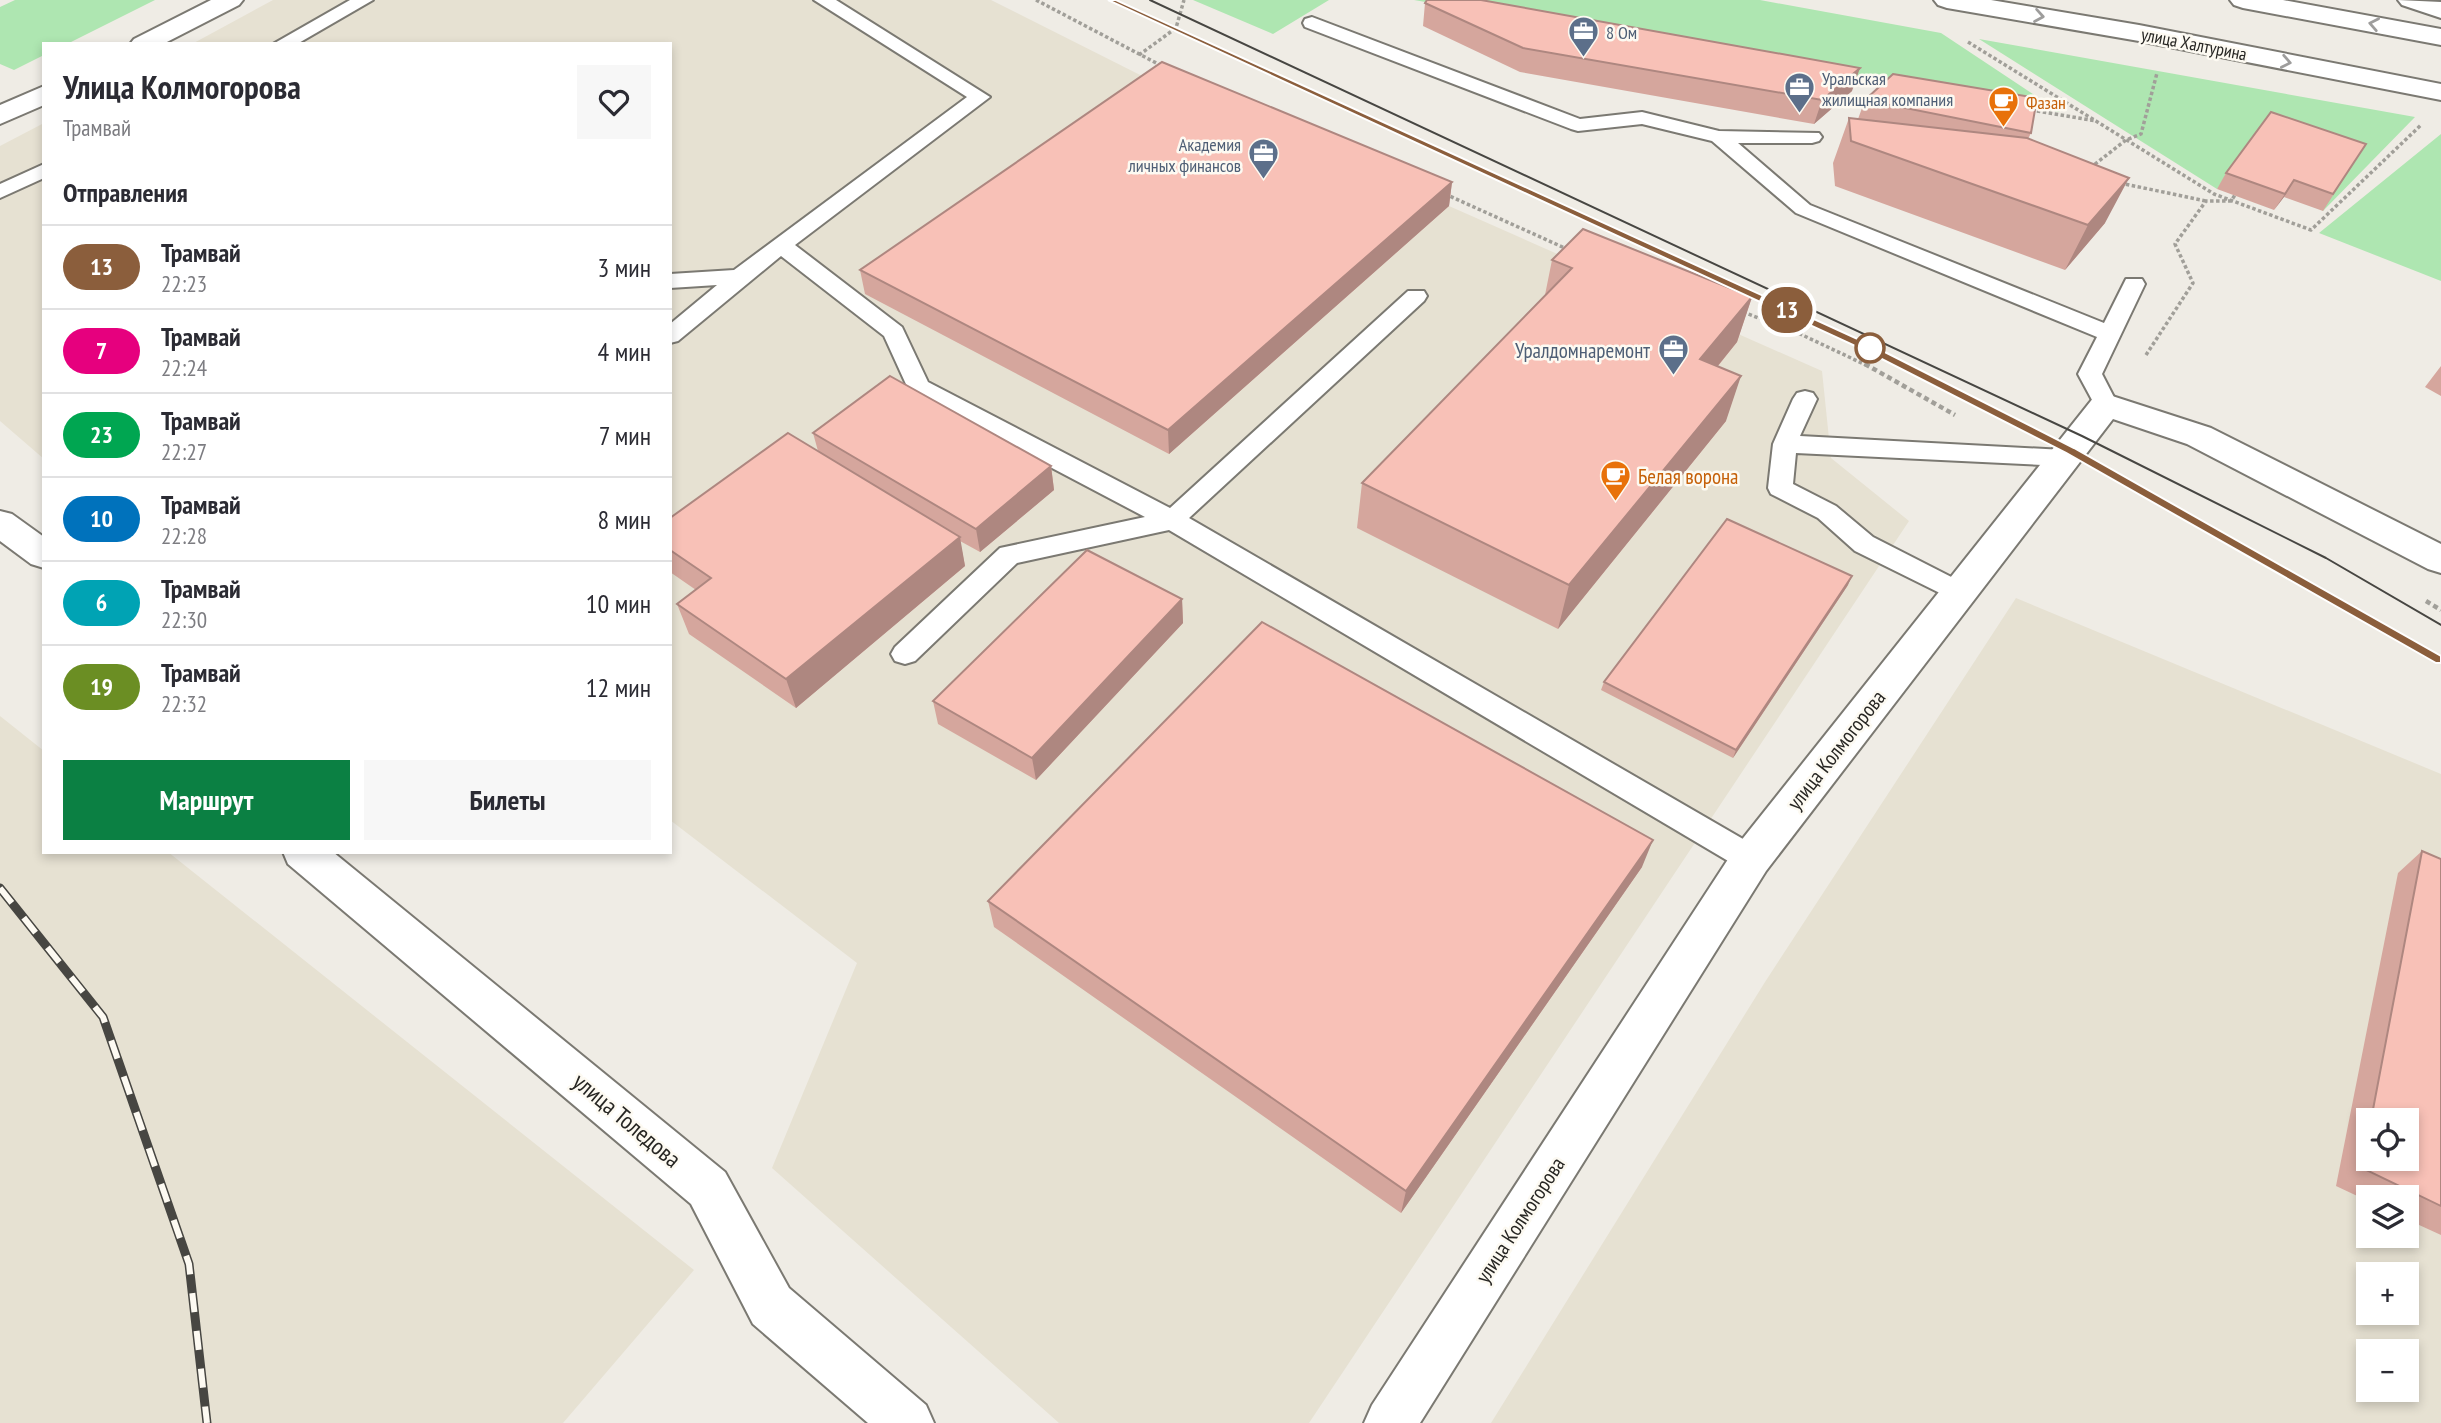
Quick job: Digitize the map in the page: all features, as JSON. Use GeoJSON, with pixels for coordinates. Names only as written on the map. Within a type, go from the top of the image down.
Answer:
{"type":"FeatureCollection","features":[{"type":"Feature","properties":{"kind":"street"},"geometry":{"type":"LineString","coordinates":[[147,42],[230,0]]}},
{"type":"Feature","properties":{"kind":"street","name":"улица Халтурина"},"geometry":{"type":"LineString","coordinates":[[1947,0],[2139,33],[2441,92]]}},
{"type":"Feature","properties":{"kind":"street"},"geometry":{"type":"LineString","coordinates":[[2243,0],[2441,37]]}},
{"type":"Feature","properties":{"kind":"street"},"geometry":{"type":"LineString","coordinates":[[2411,0],[2441,10]]}},
{"type":"Feature","properties":{"kind":"street"},"geometry":{"type":"LineString","coordinates":[[0,116],[42,95]]}},
{"type":"Feature","properties":{"kind":"street"},"geometry":{"type":"LineString","coordinates":[[2106,405],[2199,436],[2441,559]]}},
{"type":"Feature","properties":{"kind":"street","name":"улица Колмогорова"},"geometry":{"type":"LineString","coordinates":[[1390,1423],[1751,859],[2106,405]]}},
{"type":"Feature","properties":{"kind":"street"},"geometry":{"type":"LineString","coordinates":[[0,523],[42,554]]}},
{"type":"Feature","properties":{"kind":"street","name":"улица Толедова"},"geometry":{"type":"LineString","coordinates":[[305,854],[708,1188],[771,1306],[908,1423]]}},
{"type":"Feature","properties":{"kind":"lane"},"geometry":{"type":"LineString","coordinates":[[286,42],[364,0]]}},
{"type":"Feature","properties":{"kind":"lane"},"geometry":{"type":"LineString","coordinates":[[672,334],[740,276],[980,97],[823,0]]}},
{"type":"Feature","properties":{"kind":"lane"},"geometry":{"type":"LineString","coordinates":[[1311,23],[1578,125],[1642,118],[1718,137],[1812,137]]}},
{"type":"Feature","properties":{"kind":"lane"},"geometry":{"type":"LineString","coordinates":[[1718,137],[1803,209],[2109,332]]}},
{"type":"Feature","properties":{"kind":"lane"},"geometry":{"type":"LineString","coordinates":[[9,188],[42,171]]}},
{"type":"Feature","properties":{"kind":"lane"},"geometry":{"type":"LineString","coordinates":[[9,188],[42,196]]}},
{"type":"Feature","properties":{"kind":"lane"},"geometry":{"type":"LineString","coordinates":[[781,245],[894,332],[918,387],[1172,520],[1751,859]]}},
{"type":"Feature","properties":{"kind":"lane"},"geometry":{"type":"LineString","coordinates":[[672,281],[740,276]]}},
{"type":"Feature","properties":{"kind":"lane"},"geometry":{"type":"LineString","coordinates":[[2106,405],[2090,374],[2134,284]]}},
{"type":"Feature","properties":{"kind":"lane"},"geometry":{"type":"LineString","coordinates":[[905,654],[1009,555],[1172,520],[1416,296]]}},
{"type":"Feature","properties":{"kind":"lane"},"geometry":{"type":"LineString","coordinates":[[1805,399],[1785,444],[1780,488],[1826,512],[1864,544],[1958,592]]}},
{"type":"Feature","properties":{"kind":"lane"},"geometry":{"type":"LineString","coordinates":[[1785,444],[2064,458]]}},
{"type":"Feature","properties":{"kind":"path"},"geometry":{"type":"LineString","coordinates":[[1036,0],[1138,56],[1164,67]]}},
{"type":"Feature","properties":{"kind":"path"},"geometry":{"type":"LineString","coordinates":[[1138,56],[1176,28],[1184,0]]}},
{"type":"Feature","properties":{"kind":"path"},"geometry":{"type":"LineString","coordinates":[[1960,37],[2214,194],[2311,230],[2426,120]]}},
{"type":"Feature","properties":{"kind":"path"},"geometry":{"type":"LineString","coordinates":[[2081,174],[2126,140],[2141,134],[2160,62]]}},
{"type":"Feature","properties":{"kind":"path"},"geometry":{"type":"LineString","coordinates":[[1852,80],[1893,87]]}},
{"type":"Feature","properties":{"kind":"path"},"geometry":{"type":"LineString","coordinates":[[2028,110],[2096,121]]}},
{"type":"Feature","properties":{"kind":"path"},"geometry":{"type":"LineString","coordinates":[[2116,182],[2206,201],[2231,201]]}},
{"type":"Feature","properties":{"kind":"path"},"geometry":{"type":"LineString","coordinates":[[2231,201],[2241,187]]}},
{"type":"Feature","properties":{"kind":"path"},"geometry":{"type":"LineString","coordinates":[[1443,193],[1571,251]]}},
{"type":"Feature","properties":{"kind":"path"},"geometry":{"type":"LineString","coordinates":[[2141,362],[2193,283],[2175,244],[2206,201]]}},
{"type":"Feature","properties":{"kind":"path"},"geometry":{"type":"LineString","coordinates":[[1732,308],[1782,325],[1925,396]]}},
{"type":"Feature","properties":{"kind":"shaded area"},"geometry":{"type":"Polygon","coordinates":[[[273,0],[991,0],[1162,86],[1449,206],[1822,371],[1831,458],[1909,521],[1309,1423],[1059,1423],[772,1168],[857,963],[672,822],[672,42],[196,42],[273,0]]]}},
{"type":"Feature","properties":{"kind":"shaded area"},"geometry":{"type":"Polygon","coordinates":[[[42,124],[42,457],[0,421],[0,146],[42,124]]]}},
{"type":"Feature","properties":{"kind":"shaded area"},"geometry":{"type":"Polygon","coordinates":[[[2016,598],[2441,774],[2441,1423],[1491,1423],[1765,982],[2016,598]]]}},
{"type":"Feature","properties":{"kind":"shaded area"},"geometry":{"type":"Polygon","coordinates":[[[0,716],[42,749],[42,854],[171,854],[694,1270],[563,1423],[0,1423],[0,716]]]}},
{"type":"Feature","properties":{"kind":"green space"},"geometry":{"type":"Polygon","coordinates":[[[15,0],[155,0],[71,42],[42,42],[42,56],[14,70],[0,64],[0,7],[15,0]]]}},
{"type":"Feature","properties":{"kind":"green space"},"geometry":{"type":"Polygon","coordinates":[[[1193,0],[1329,0],[1273,34],[1193,0]]]}},
{"type":"Feature","properties":{"kind":"green space"},"geometry":{"type":"Polygon","coordinates":[[[1414,0],[1760,0],[1941,33],[2060,112],[1414,0]]]}},
{"type":"Feature","properties":{"kind":"green space"},"geometry":{"type":"Polygon","coordinates":[[[1979,39],[2415,117],[2323,211],[2262,128],[2217,189],[1979,39]]]}},
{"type":"Feature","properties":{"kind":"green space"},"geometry":{"type":"Polygon","coordinates":[[[2441,134],[2441,281],[2319,233],[2441,134]]]}},
{"type":"Feature","properties":{"kind":"building"},"geometry":{"type":"Polygon","coordinates":[[[1427,0],[1481,0],[1860,68],[1822,100],[1523,48],[1425,3],[1427,0]]]}},
{"type":"Feature","properties":{"kind":"building"},"geometry":{"type":"Polygon","coordinates":[[[1162,62],[1452,182],[1168,430],[860,270],[1162,62]]]}},
{"type":"Feature","properties":{"kind":"building"},"geometry":{"type":"Polygon","coordinates":[[[1893,74],[2037,98],[2031,133],[1865,100],[1893,74]]]}},
{"type":"Feature","properties":{"kind":"building"},"geometry":{"type":"Polygon","coordinates":[[[2271,112],[2366,144],[2333,194],[2294,180],[2285,194],[2226,173],[2271,112]]]}},
{"type":"Feature","properties":{"kind":"building"},"geometry":{"type":"Polygon","coordinates":[[[1849,118],[2027,138],[2129,178],[2088,225],[1851,141],[1849,118]]]}},
{"type":"Feature","properties":{"kind":"building"},"geometry":{"type":"Polygon","coordinates":[[[1583,229],[1752,297],[1700,359],[1741,376],[1569,585],[1362,483],[1572,268],[1552,260],[1583,229]]]}},
{"type":"Feature","properties":{"kind":"building"},"geometry":{"type":"Polygon","coordinates":[[[890,376],[1051,466],[976,529],[813,433],[890,376]]]}},
{"type":"Feature","properties":{"kind":"building"},"geometry":{"type":"Polygon","coordinates":[[[788,433],[960,537],[786,679],[677,604],[711,578],[672,551],[672,517],[788,433]]]}},
{"type":"Feature","properties":{"kind":"building"},"geometry":{"type":"Polygon","coordinates":[[[1727,519],[1852,576],[1736,750],[1604,682],[1727,519]]]}},
{"type":"Feature","properties":{"kind":"building"},"geometry":{"type":"Polygon","coordinates":[[[1087,550],[1182,599],[1032,758],[933,701],[1087,550]]]}},
{"type":"Feature","properties":{"kind":"building"},"geometry":{"type":"Polygon","coordinates":[[[1262,622],[1653,840],[1406,1191],[988,901],[1262,622]]]}},
{"type":"Feature","properties":{"kind":"building"},"geometry":{"type":"Polygon","coordinates":[[[2422,851],[2441,859],[2441,1206],[2419,1195],[2419,1185],[2397,1185],[2368,1171],[2419,1171],[2419,1108],[2373,1108],[2422,851]]]}},
{"type":"Feature","properties":{"kind":"tram line"},"geometry":{"type":"LineString","coordinates":[[1113,0],[1870,348],[2070,450],[2441,659]]}},
{"type":"Feature","properties":{"kind":"tram line","name":"13"},"geometry":{"type":"LineString","coordinates":[[1113,0],[1870,348],[2070,450],[2441,659]]}},
{"type":"Feature","properties":{"kind":"tram line"},"geometry":{"type":"LineString","coordinates":[[1150,0],[2082,436],[2326,558],[2441,625]]}},
{"type":"Feature","properties":{"kind":"railway"},"geometry":{"type":"LineString","coordinates":[[0,888],[103,1017],[189,1264],[207,1423]]}},
{"type":"Feature","properties":{"kind":"place","name":"8 Ом"},"geometry":{"type":"Point","coordinates":[1583,59]}},
{"type":"Feature","properties":{"kind":"place","name":"Уральская жилищная компания"},"geometry":{"type":"Point","coordinates":[1799,115]}},
{"type":"Feature","properties":{"kind":"place","name":"Фазан"},"geometry":{"type":"Point","coordinates":[2003,129]}},
{"type":"Feature","properties":{"kind":"place","name":"Академия личных финансов"},"geometry":{"type":"Point","coordinates":[1264,181]}},
{"type":"Feature","properties":{"kind":"place","name":"Уралдомнаремонт"},"geometry":{"type":"Point","coordinates":[1673,377]}},
{"type":"Feature","properties":{"kind":"place","name":"Белая ворона"},"geometry":{"type":"Point","coordinates":[1615,503]}}]}
